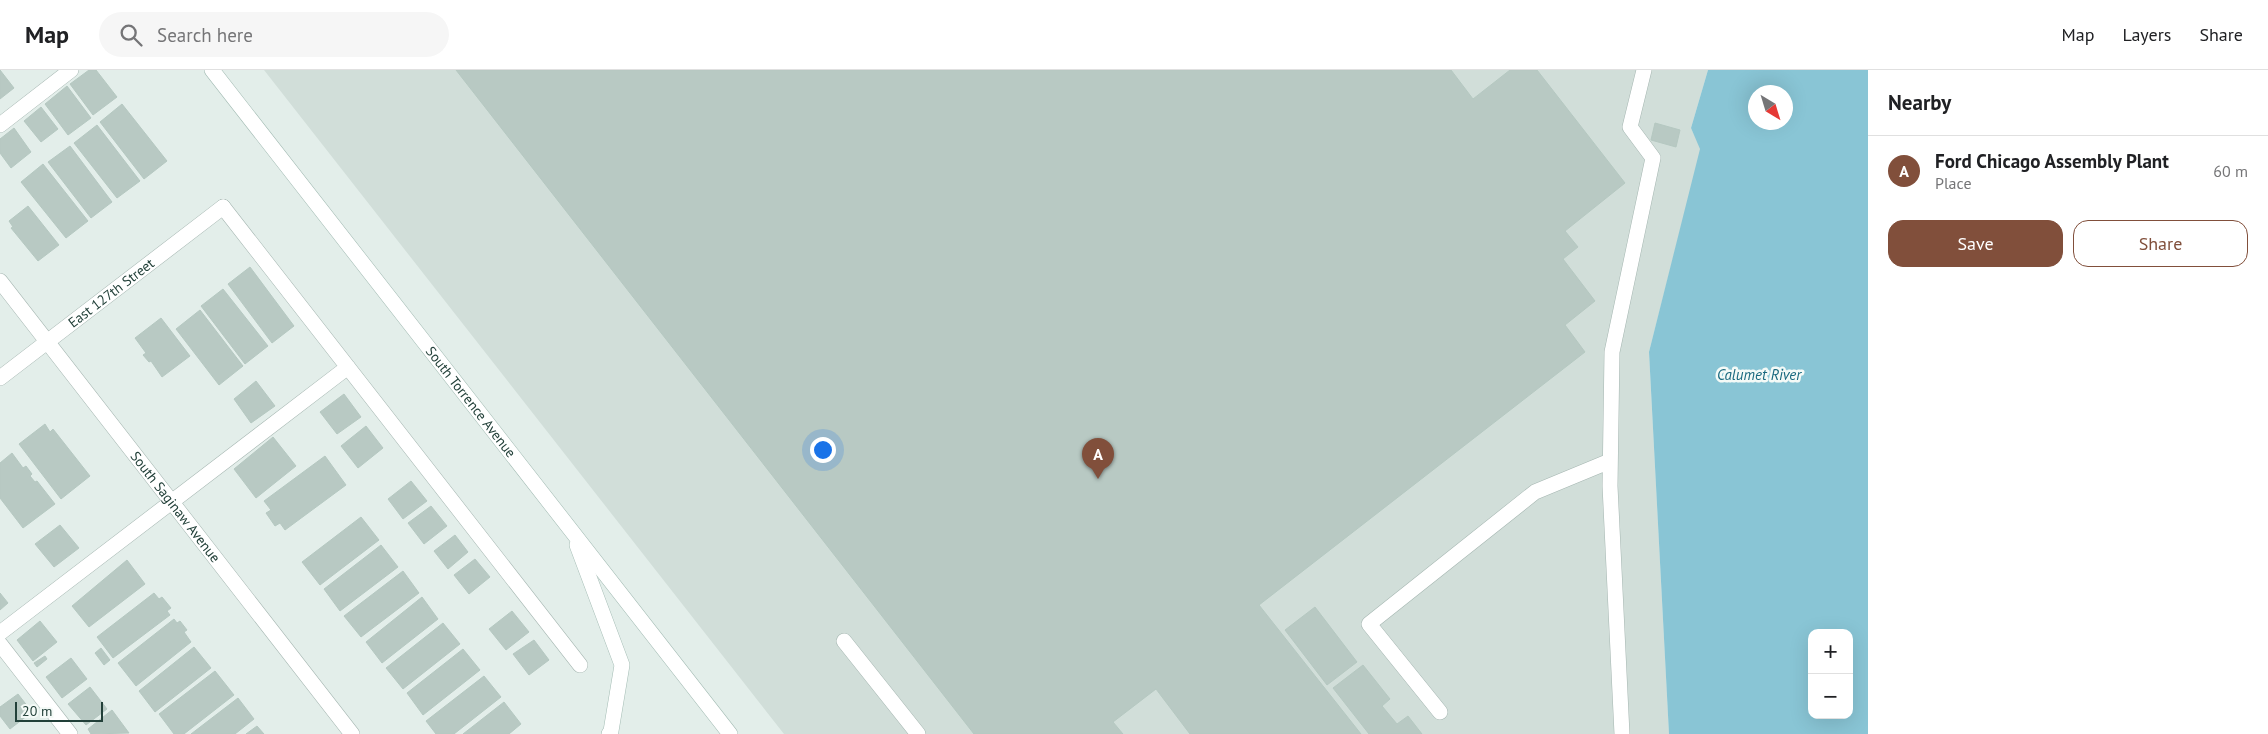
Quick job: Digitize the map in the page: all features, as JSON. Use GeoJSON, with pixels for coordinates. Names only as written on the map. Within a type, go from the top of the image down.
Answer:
{"type":"FeatureCollection","features":[{"type":"Feature","properties":{"kind":"main road"},"geometry":{"type":"LineString","coordinates":[[0,125],[71,70]]}},
{"type":"Feature","properties":{"kind":"main road","name":"South Torrence Avenue"},"geometry":{"type":"LineString","coordinates":[[212,70],[729,734]]}},
{"type":"Feature","properties":{"kind":"main road"},"geometry":{"type":"LineString","coordinates":[[1622,734],[1610,486],[1612,352],[1653,158],[1630,127],[1644,70]]}},
{"type":"Feature","properties":{"kind":"main road","name":"East 127th Street"},"geometry":{"type":"LineString","coordinates":[[0,378],[223,207],[348,367]]}},
{"type":"Feature","properties":{"kind":"main road","name":"South Saginaw Avenue"},"geometry":{"type":"LineString","coordinates":[[0,281],[352,734]]}},
{"type":"Feature","properties":{"kind":"main road"},"geometry":{"type":"LineString","coordinates":[[0,633],[348,367],[580,665]]}},
{"type":"Feature","properties":{"kind":"main road"},"geometry":{"type":"LineString","coordinates":[[1440,712],[1369,624],[1536,492],[1610,461]]}},
{"type":"Feature","properties":{"kind":"main road"},"geometry":{"type":"LineString","coordinates":[[572,532],[622,665],[609,734]]}},
{"type":"Feature","properties":{"kind":"main road"},"geometry":{"type":"LineString","coordinates":[[844,641],[918,734]]}},
{"type":"Feature","properties":{"kind":"main road"},"geometry":{"type":"LineString","coordinates":[[0,644],[70,734]]}},
{"type":"Feature","properties":{"kind":"shaded area"},"geometry":{"type":"Polygon","coordinates":[[[264,70],[1708,70],[1691,128],[1701,149],[1649,352],[1669,734],[784,734],[264,70]]]}},
{"type":"Feature","properties":{"kind":"water","name":"Calumet River"},"geometry":{"type":"Polygon","coordinates":[[[1708,70],[1868,70],[1868,734],[1669,734],[1649,352],[1700,149],[1691,128],[1708,70]]]}},
{"type":"Feature","properties":{"kind":"building"},"geometry":{"type":"Polygon","coordinates":[[[0,70],[14,88],[0,99],[0,70]]]}},
{"type":"Feature","properties":{"kind":"building"},"geometry":{"type":"Polygon","coordinates":[[[89,70],[96,70],[117,97],[93,115],[70,84],[89,70]]]}},
{"type":"Feature","properties":{"kind":"building"},"geometry":{"type":"Polygon","coordinates":[[[456,70],[1451,70],[1473,99],[1510,70],[1537,70],[1625,183],[1565,231],[1578,247],[1563,259],[1595,301],[1565,325],[1585,352],[1259,605],[1361,734],[1190,734],[1156,689],[1113,722],[1123,734],[974,734],[456,70]]]}},
{"type":"Feature","properties":{"kind":"building"},"geometry":{"type":"Polygon","coordinates":[[[67,86],[91,118],[68,135],[45,104],[67,86]]]}},
{"type":"Feature","properties":{"kind":"building"},"geometry":{"type":"Polygon","coordinates":[[[122,104],[167,161],[144,179],[100,122],[122,104]]]}},
{"type":"Feature","properties":{"kind":"building"},"geometry":{"type":"Polygon","coordinates":[[[41,107],[58,129],[41,142],[24,121],[41,107]]]}},
{"type":"Feature","properties":{"kind":"building"},"geometry":{"type":"Polygon","coordinates":[[[1655,123],[1680,130],[1676,147],[1651,140],[1655,123]]]}},
{"type":"Feature","properties":{"kind":"building"},"geometry":{"type":"Polygon","coordinates":[[[97,125],[140,181],[117,198],[74,143],[97,125]]]}},
{"type":"Feature","properties":{"kind":"building"},"geometry":{"type":"Polygon","coordinates":[[[14,128],[31,152],[11,168],[0,153],[0,139],[14,128]]]}},
{"type":"Feature","properties":{"kind":"building"},"geometry":{"type":"Polygon","coordinates":[[[70,146],[112,202],[91,218],[48,162],[70,146]]]}},
{"type":"Feature","properties":{"kind":"building"},"geometry":{"type":"Polygon","coordinates":[[[43,164],[88,221],[66,238],[21,182],[43,164]]]}},
{"type":"Feature","properties":{"kind":"building"},"geometry":{"type":"Polygon","coordinates":[[[28,206],[59,245],[38,261],[11,228],[13,227],[9,221],[28,206]]]}},
{"type":"Feature","properties":{"kind":"building"},"geometry":{"type":"Polygon","coordinates":[[[250,267],[294,326],[272,343],[228,284],[250,267]]]}},
{"type":"Feature","properties":{"kind":"building"},"geometry":{"type":"Polygon","coordinates":[[[223,289],[268,346],[245,364],[201,306],[223,289]]]}},
{"type":"Feature","properties":{"kind":"building"},"geometry":{"type":"Polygon","coordinates":[[[200,310],[243,366],[219,385],[176,329],[200,310]]]}},
{"type":"Feature","properties":{"kind":"building"},"geometry":{"type":"Polygon","coordinates":[[[161,318],[190,356],[162,377],[151,361],[149,362],[143,355],[146,353],[135,338],[161,318]]]}},
{"type":"Feature","properties":{"kind":"building"},"geometry":{"type":"Polygon","coordinates":[[[256,381],[275,406],[251,423],[234,399],[256,381]]]}},
{"type":"Feature","properties":{"kind":"building"},"geometry":{"type":"Polygon","coordinates":[[[344,394],[361,417],[337,434],[320,412],[344,394]]]}},
{"type":"Feature","properties":{"kind":"building"},"geometry":{"type":"Polygon","coordinates":[[[45,424],[50,432],[53,429],[90,476],[61,499],[19,444],[45,424]]]}},
{"type":"Feature","properties":{"kind":"building"},"geometry":{"type":"Polygon","coordinates":[[[366,426],[383,448],[358,468],[341,446],[366,426]]]}},
{"type":"Feature","properties":{"kind":"building"},"geometry":{"type":"Polygon","coordinates":[[[273,437],[296,466],[256,498],[234,469],[273,437]]]}},
{"type":"Feature","properties":{"kind":"building"},"geometry":{"type":"Polygon","coordinates":[[[12,453],[23,468],[26,466],[32,474],[30,476],[35,482],[37,481],[55,504],[23,528],[0,498],[0,463],[12,453]]]}},
{"type":"Feature","properties":{"kind":"building"},"geometry":{"type":"Polygon","coordinates":[[[325,456],[346,485],[285,530],[280,523],[275,526],[266,513],[271,510],[264,501],[325,456]]]}},
{"type":"Feature","properties":{"kind":"building"},"geometry":{"type":"Polygon","coordinates":[[[411,481],[427,501],[403,519],[388,499],[411,481]]]}},
{"type":"Feature","properties":{"kind":"building"},"geometry":{"type":"Polygon","coordinates":[[[431,506],[447,526],[424,544],[408,523],[431,506]]]}},
{"type":"Feature","properties":{"kind":"building"},"geometry":{"type":"Polygon","coordinates":[[[361,517],[379,540],[320,585],[302,562],[361,517]]]}},
{"type":"Feature","properties":{"kind":"building"},"geometry":{"type":"Polygon","coordinates":[[[60,525],[79,548],[54,567],[35,544],[60,525]]]}},
{"type":"Feature","properties":{"kind":"building"},"geometry":{"type":"Polygon","coordinates":[[[455,535],[468,552],[448,569],[434,551],[455,535]]]}},
{"type":"Feature","properties":{"kind":"building"},"geometry":{"type":"Polygon","coordinates":[[[381,545],[398,567],[340,611],[324,589],[381,545]]]}},
{"type":"Feature","properties":{"kind":"building"},"geometry":{"type":"Polygon","coordinates":[[[475,559],[490,577],[469,594],[454,575],[475,559]]]}},
{"type":"Feature","properties":{"kind":"building"},"geometry":{"type":"Polygon","coordinates":[[[127,560],[145,584],[89,627],[72,606],[127,560]]]}},
{"type":"Feature","properties":{"kind":"building"},"geometry":{"type":"Polygon","coordinates":[[[403,571],[419,593],[361,637],[344,616],[403,571]]]}},
{"type":"Feature","properties":{"kind":"building"},"geometry":{"type":"Polygon","coordinates":[[[0,593],[8,603],[0,610],[0,593]]]}},
{"type":"Feature","properties":{"kind":"building"},"geometry":{"type":"Polygon","coordinates":[[[154,593],[159,599],[162,597],[171,608],[167,611],[170,615],[113,658],[97,637],[154,593]]]}},
{"type":"Feature","properties":{"kind":"building"},"geometry":{"type":"Polygon","coordinates":[[[422,597],[438,619],[382,663],[366,642],[422,597]]]}},
{"type":"Feature","properties":{"kind":"building"},"geometry":{"type":"Polygon","coordinates":[[[1315,607],[1357,662],[1327,685],[1285,630],[1315,607]]]}},
{"type":"Feature","properties":{"kind":"building"},"geometry":{"type":"Polygon","coordinates":[[[512,611],[529,632],[506,650],[489,629],[512,611]]]}},
{"type":"Feature","properties":{"kind":"building"},"geometry":{"type":"Polygon","coordinates":[[[174,619],[177,623],[180,621],[187,630],[184,632],[191,642],[136,686],[118,663],[174,619]]]}},
{"type":"Feature","properties":{"kind":"building"},"geometry":{"type":"Polygon","coordinates":[[[40,621],[57,642],[33,661],[17,640],[40,621]]]}},
{"type":"Feature","properties":{"kind":"building"},"geometry":{"type":"Polygon","coordinates":[[[443,623],[460,644],[403,689],[386,668],[443,623]]]}},
{"type":"Feature","properties":{"kind":"building"},"geometry":{"type":"Polygon","coordinates":[[[534,640],[549,660],[529,675],[513,654],[534,640]]]}},
{"type":"Feature","properties":{"kind":"building"},"geometry":{"type":"Polygon","coordinates":[[[194,647],[211,668],[155,712],[139,691],[194,647]]]}},
{"type":"Feature","properties":{"kind":"building"},"geometry":{"type":"Polygon","coordinates":[[[101,648],[110,660],[104,665],[95,653],[101,648]]]}},
{"type":"Feature","properties":{"kind":"building"},"geometry":{"type":"Polygon","coordinates":[[[463,649],[480,670],[423,715],[407,693],[463,649]]]}},
{"type":"Feature","properties":{"kind":"building"},"geometry":{"type":"Polygon","coordinates":[[[45,656],[47,659],[37,667],[34,663],[45,656]]]}},
{"type":"Feature","properties":{"kind":"building"},"geometry":{"type":"Polygon","coordinates":[[[71,658],[87,679],[62,698],[46,677],[71,658]]]}},
{"type":"Feature","properties":{"kind":"building"},"geometry":{"type":"Polygon","coordinates":[[[1363,665],[1390,699],[1382,706],[1397,724],[1408,716],[1422,734],[1369,734],[1333,688],[1363,665]]]}},
{"type":"Feature","properties":{"kind":"building"},"geometry":{"type":"Polygon","coordinates":[[[215,671],[234,695],[184,734],[174,734],[159,714],[215,671]]]}},
{"type":"Feature","properties":{"kind":"building"},"geometry":{"type":"Polygon","coordinates":[[[484,676],[501,697],[454,734],[436,734],[426,721],[484,676]]]}},
{"type":"Feature","properties":{"kind":"building"},"geometry":{"type":"Polygon","coordinates":[[[90,687],[107,709],[86,725],[68,704],[90,687]]]}},
{"type":"Feature","properties":{"kind":"building"},"geometry":{"type":"Polygon","coordinates":[[[18,694],[32,712],[10,729],[0,716],[0,707],[18,694]]]}},
{"type":"Feature","properties":{"kind":"building"},"geometry":{"type":"Polygon","coordinates":[[[238,698],[254,719],[235,734],[191,734],[238,698]]]}},
{"type":"Feature","properties":{"kind":"building"},"geometry":{"type":"Polygon","coordinates":[[[504,702],[521,724],[509,734],[463,734],[504,702]]]}},
{"type":"Feature","properties":{"kind":"building"},"geometry":{"type":"Polygon","coordinates":[[[112,710],[129,733],[91,734],[88,729],[112,710]]]}},
{"type":"Feature","properties":{"kind":"building"},"geometry":{"type":"Polygon","coordinates":[[[257,726],[264,734],[246,734],[257,726]]]}},
{"type":"Feature","properties":{"kind":"place","name":"Ford Chicago Assembly Plant"},"geometry":{"type":"Point","coordinates":[1098,479]}}]}
